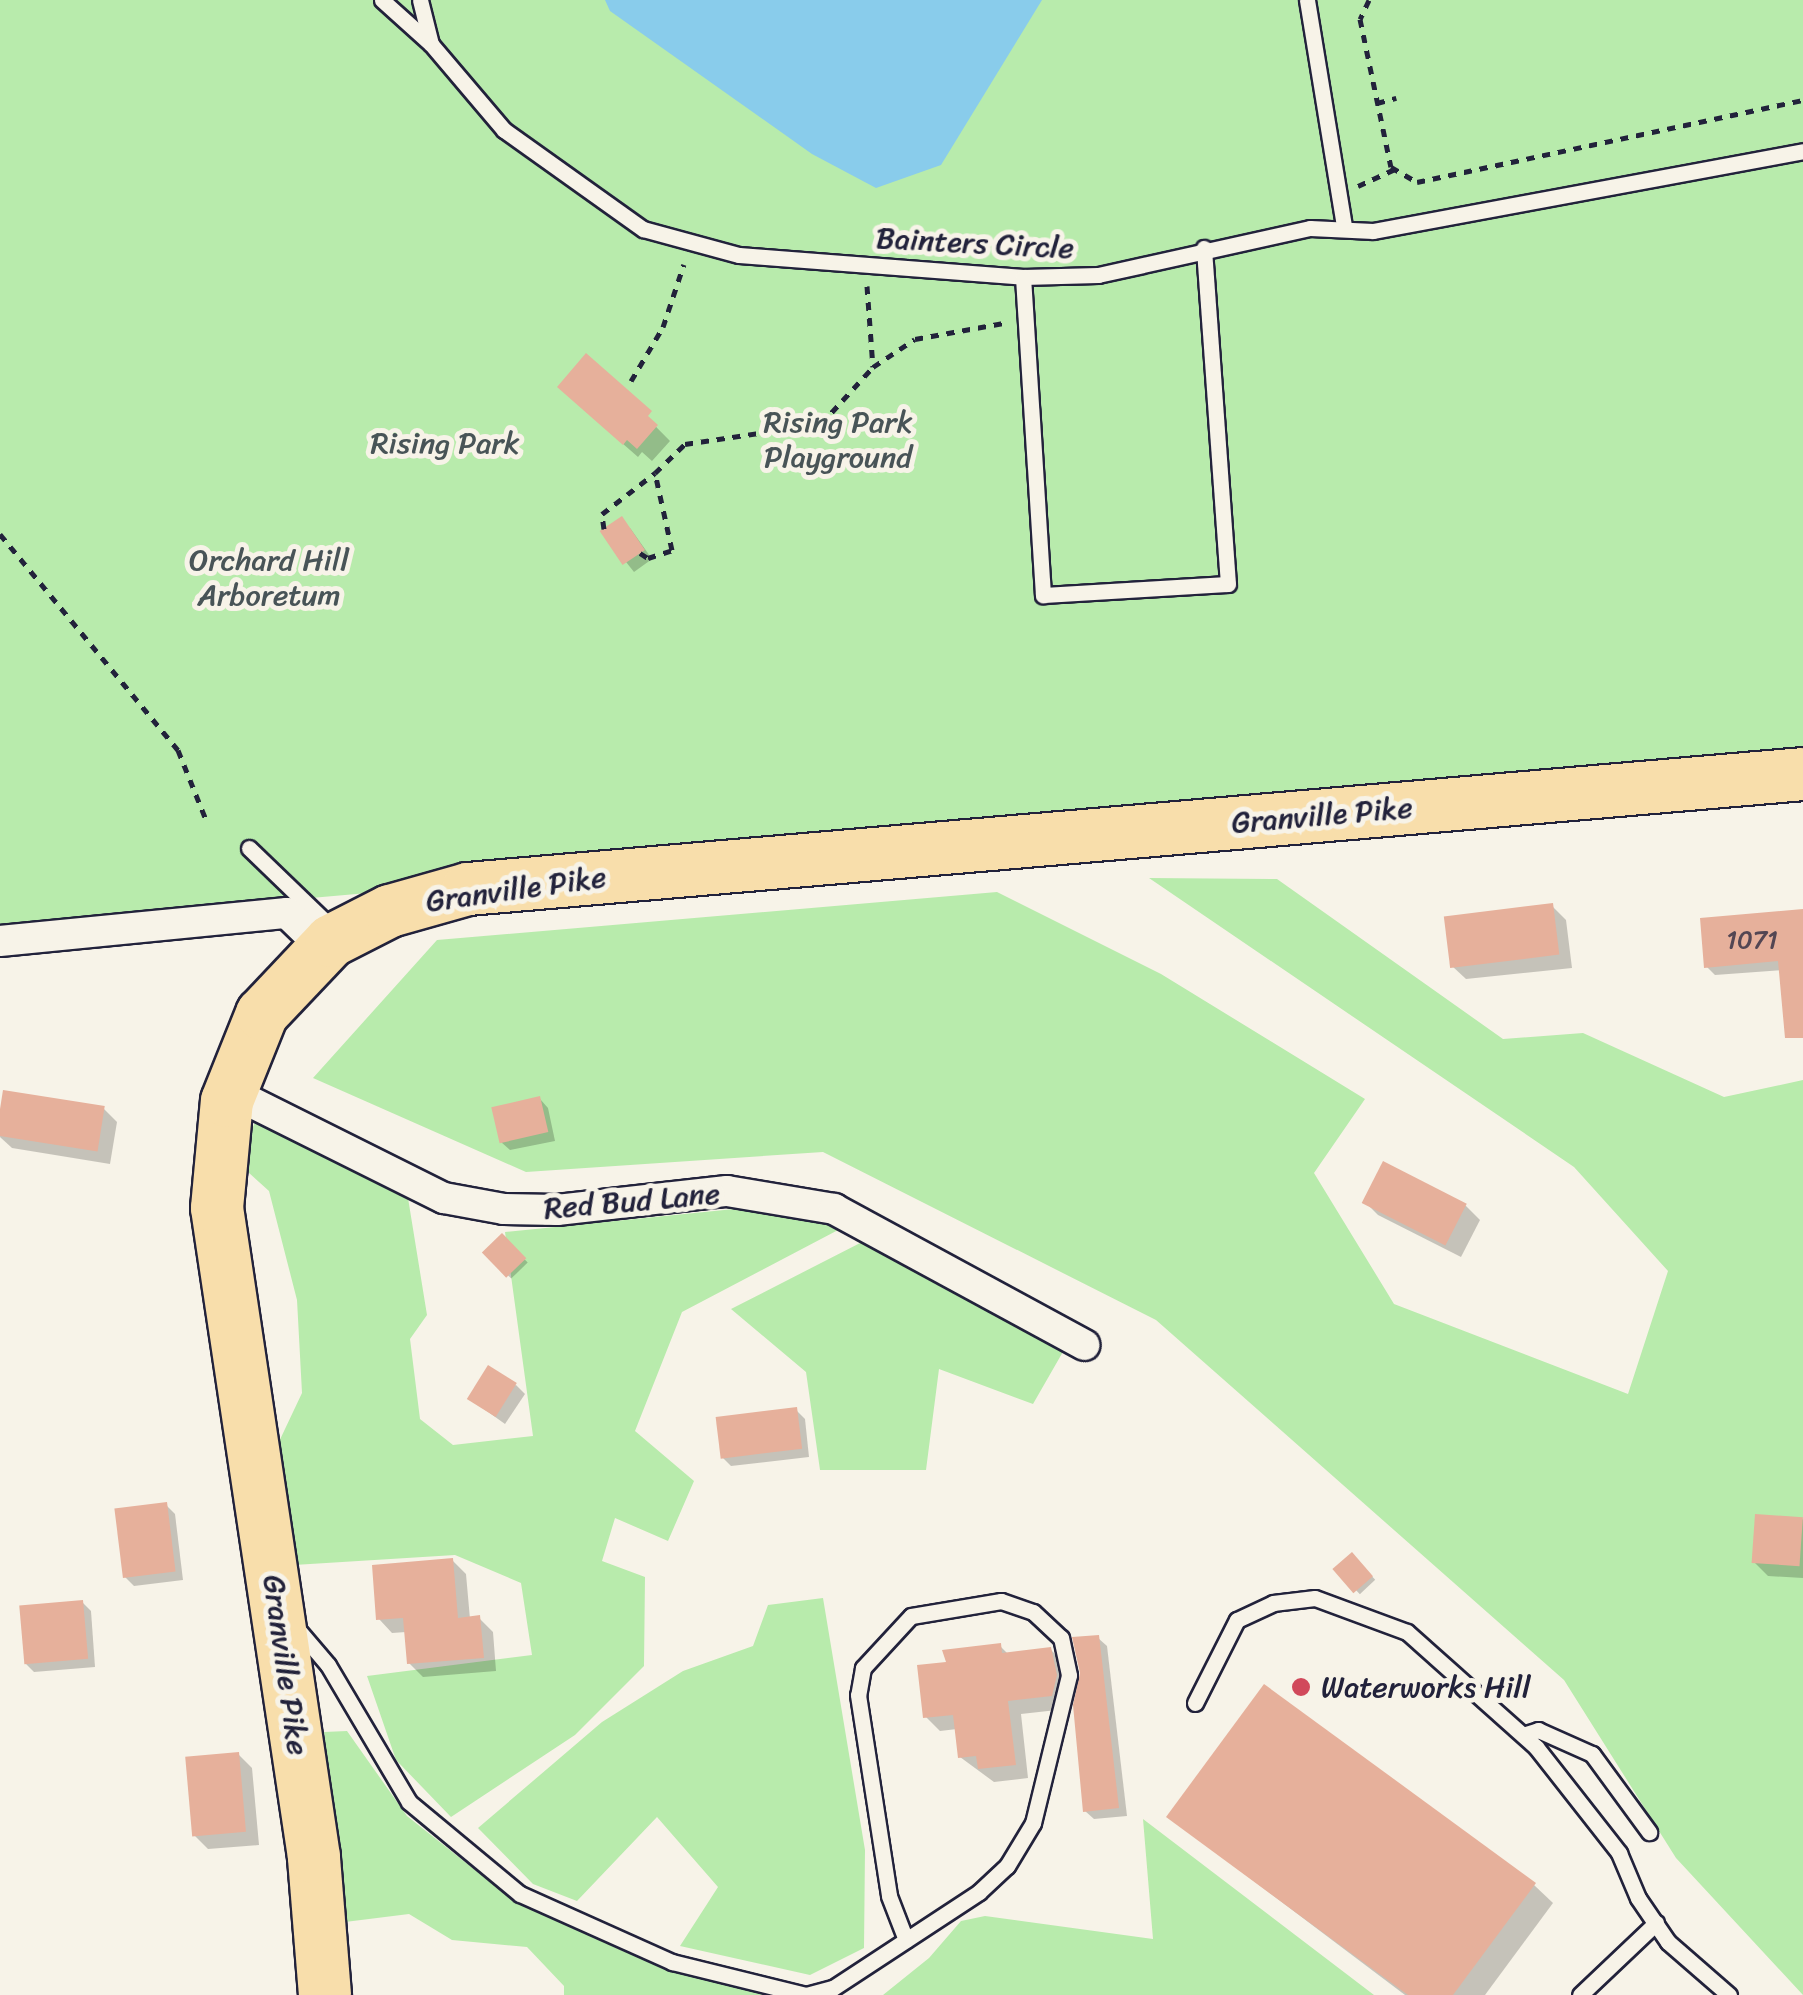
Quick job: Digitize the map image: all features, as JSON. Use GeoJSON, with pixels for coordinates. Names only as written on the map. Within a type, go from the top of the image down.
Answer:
{"type":"FeatureCollection","features":[{"type":"Feature","properties":{"kind":"highway","name":"Granville Pike"},"geometry":{"type":"LineString","coordinates":[[325,1995],[280,1614],[217,1208],[229,1091],[262,1014],[331,942],[390,911],[468,889],[1803,774]]}},
{"type":"Feature","properties":{"kind":"street"},"geometry":{"type":"LineString","coordinates":[[0,940],[287,912],[331,942]]}},
{"type":"Feature","properties":{"kind":"street","name":"Red Bud Lane"},"geometry":{"type":"LineString","coordinates":[[229,1091],[444,1198],[504,1210],[557,1210],[727,1191],[834,1209],[1084,1345]]}},
{"type":"Feature","properties":{"kind":"lane"},"geometry":{"type":"LineString","coordinates":[[382,0],[432,44]]}},
{"type":"Feature","properties":{"kind":"lane","name":"Bainters Circle"},"geometry":{"type":"LineString","coordinates":[[420,0],[432,44],[504,130],[644,229],[739,255],[1023,278],[1098,275],[1204,248],[1344,226],[1372,231],[1803,151]]}},
{"type":"Feature","properties":{"kind":"lane"},"geometry":{"type":"LineString","coordinates":[[1307,0],[1344,226]]}},
{"type":"Feature","properties":{"kind":"lane"},"geometry":{"type":"LineString","coordinates":[[1023,278],[1022,320],[1044,595],[1228,584],[1204,248]]}},
{"type":"Feature","properties":{"kind":"lane"},"geometry":{"type":"LineString","coordinates":[[249,848],[331,942]]}},
{"type":"Feature","properties":{"kind":"lane"},"geometry":{"type":"LineString","coordinates":[[1195,1703],[1237,1620],[1273,1603],[1316,1598],[1406,1632],[1524,1735],[1619,1853],[1656,1923],[1729,1995]]}},
{"type":"Feature","properties":{"kind":"lane"},"geometry":{"type":"LineString","coordinates":[[280,1614],[320,1654],[409,1802],[520,1894],[672,1962],[806,1995],[834,1988],[906,1940],[1007,1866],[1041,1796],[1069,1675],[1061,1638],[1034,1612],[1001,1600],[911,1616],[863,1668],[858,1695],[889,1896],[906,1940]]}},
{"type":"Feature","properties":{"kind":"lane"},"geometry":{"type":"LineString","coordinates":[[1524,1735],[1538,1730],[1592,1754],[1649,1832]]}},
{"type":"Feature","properties":{"kind":"lane"},"geometry":{"type":"LineString","coordinates":[[1580,1995],[1656,1923]]}},
{"type":"Feature","properties":{"kind":"path"},"geometry":{"type":"LineString","coordinates":[[1370,0],[1360,18],[1377,103],[1395,169],[1417,182],[1562,147],[1803,100]]}},
{"type":"Feature","properties":{"kind":"path"},"geometry":{"type":"LineString","coordinates":[[1377,103],[1396,98]]}},
{"type":"Feature","properties":{"kind":"path"},"geometry":{"type":"LineString","coordinates":[[1720,108],[1722,117]]}},
{"type":"Feature","properties":{"kind":"path"},"geometry":{"type":"LineString","coordinates":[[1339,191],[1381,181],[1395,169]]}},
{"type":"Feature","properties":{"kind":"path"},"geometry":{"type":"LineString","coordinates":[[631,381],[662,327],[690,242]]}},
{"type":"Feature","properties":{"kind":"path"},"geometry":{"type":"LineString","coordinates":[[867,278],[873,367]]}},
{"type":"Feature","properties":{"kind":"path"},"geometry":{"type":"LineString","coordinates":[[604,529],[602,514],[685,444],[820,424],[873,367],[915,339],[1022,320]]}},
{"type":"Feature","properties":{"kind":"path"},"geometry":{"type":"LineString","coordinates":[[640,553],[664,555],[674,542],[655,473]]}},
{"type":"Feature","properties":{"kind":"path"},"geometry":{"type":"LineString","coordinates":[[0,534],[178,750],[206,822]]}},
{"type":"Feature","properties":{"kind":"green space","name":"Rising Park"},"geometry":{"type":"Polygon","coordinates":[[[0,0],[1803,0],[1803,768],[0,925],[0,0]]]}},
{"type":"Feature","properties":{"kind":"green space"},"geometry":{"type":"Polygon","coordinates":[[[1149,878],[1277,879],[1503,1039],[1583,1033],[1724,1097],[1803,1080],[1803,1995],[1676,1858],[1564,1680],[1156,1320],[823,1152],[526,1172],[313,1078],[437,940],[997,892],[1161,974],[1365,1099],[1314,1173],[1394,1304],[1628,1394],[1668,1271],[1574,1167],[1149,878]]]}},
{"type":"Feature","properties":{"kind":"green space"},"geometry":{"type":"Polygon","coordinates":[[[258,1115],[408,1198],[427,1315],[410,1339],[420,1419],[453,1445],[533,1436],[505,1232],[774,1205],[840,1229],[682,1312],[635,1431],[694,1481],[668,1541],[615,1518],[602,1561],[645,1577],[644,1666],[575,1735],[451,1817],[396,1760],[367,1676],[532,1655],[521,1583],[455,1555],[294,1565],[276,1448],[302,1393],[297,1300],[269,1191],[238,1163],[258,1115]]]}},
{"type":"Feature","properties":{"kind":"green space"},"geometry":{"type":"Polygon","coordinates":[[[866,1240],[1064,1350],[1033,1404],[939,1369],[926,1470],[820,1470],[806,1372],[731,1309],[866,1240]]]}},
{"type":"Feature","properties":{"kind":"green space"},"geometry":{"type":"Polygon","coordinates":[[[823,1598],[865,1850],[864,1948],[810,1975],[680,1946],[718,1887],[657,1817],[577,1901],[533,1884],[478,1828],[602,1722],[683,1671],[753,1646],[768,1605],[823,1598]]]}},
{"type":"Feature","properties":{"kind":"green space"},"geometry":{"type":"Polygon","coordinates":[[[347,1731],[407,1816],[509,1897],[623,1951],[767,1995],[564,1995],[564,1986],[527,1947],[452,1940],[409,1914],[345,1922],[324,1732],[347,1731]]]}},
{"type":"Feature","properties":{"kind":"green space"},"geometry":{"type":"Polygon","coordinates":[[[1143,1819],[1374,1995],[883,1995],[929,1958],[961,1921],[985,1916],[1153,1939],[1143,1819]]]}},
{"type":"Feature","properties":{"kind":"water"},"geometry":{"type":"Polygon","coordinates":[[[605,0],[1042,0],[941,165],[876,188],[812,154],[610,11],[605,0]]]}},
{"type":"Feature","properties":{"kind":"building"},"geometry":{"type":"Polygon","coordinates":[[[586,353],[652,411],[648,416],[658,425],[637,449],[627,440],[623,445],[557,387],[586,353]]]}},
{"type":"Feature","properties":{"kind":"building"},"geometry":{"type":"Polygon","coordinates":[[[622,516],[645,550],[623,565],[600,531],[622,516]]]}},
{"type":"Feature","properties":{"kind":"building"},"geometry":{"type":"Polygon","coordinates":[[[1553,903],[1559,955],[1450,968],[1444,916],[1553,903]]]}},
{"type":"Feature","properties":{"kind":"building"},"geometry":{"type":"Polygon","coordinates":[[[1803,909],[1803,1038],[1785,1038],[1778,961],[1704,968],[1700,918],[1803,909]]]}},
{"type":"Feature","properties":{"kind":"building"},"geometry":{"type":"Polygon","coordinates":[[[3,1090],[105,1106],[98,1152],[0,1136],[3,1090]]]}},
{"type":"Feature","properties":{"kind":"building"},"geometry":{"type":"Polygon","coordinates":[[[540,1096],[548,1132],[500,1143],[491,1107],[540,1096]]]}},
{"type":"Feature","properties":{"kind":"building"},"geometry":{"type":"Polygon","coordinates":[[[1383,1161],[1467,1204],[1445,1246],[1362,1203],[1383,1161]]]}},
{"type":"Feature","properties":{"kind":"building"},"geometry":{"type":"Polygon","coordinates":[[[502,1233],[526,1258],[506,1278],[482,1252],[502,1233]]]}},
{"type":"Feature","properties":{"kind":"building"},"geometry":{"type":"Polygon","coordinates":[[[488,1365],[517,1383],[496,1417],[467,1399],[488,1365]]]}},
{"type":"Feature","properties":{"kind":"building"},"geometry":{"type":"Polygon","coordinates":[[[797,1407],[802,1449],[721,1459],[716,1417],[797,1407]]]}},
{"type":"Feature","properties":{"kind":"building"},"geometry":{"type":"Polygon","coordinates":[[[167,1502],[176,1571],[123,1578],[114,1508],[167,1502]]]}},
{"type":"Feature","properties":{"kind":"building"},"geometry":{"type":"Polygon","coordinates":[[[1755,1514],[1803,1517],[1799,1566],[1752,1563],[1755,1514]]]}},
{"type":"Feature","properties":{"kind":"building"},"geometry":{"type":"Polygon","coordinates":[[[1352,1552],[1373,1576],[1353,1593],[1332,1569],[1352,1552]]]}},
{"type":"Feature","properties":{"kind":"building"},"geometry":{"type":"Polygon","coordinates":[[[453,1558],[458,1618],[480,1615],[484,1658],[407,1664],[403,1618],[376,1620],[372,1565],[453,1558]]]}},
{"type":"Feature","properties":{"kind":"building"},"geometry":{"type":"Polygon","coordinates":[[[83,1600],[88,1659],[24,1664],[19,1606],[83,1600]]]}},
{"type":"Feature","properties":{"kind":"building"},"geometry":{"type":"Polygon","coordinates":[[[1099,1635],[1119,1808],[1083,1812],[1073,1705],[1080,1673],[1072,1637],[1099,1635]]]}},
{"type":"Feature","properties":{"kind":"building"},"geometry":{"type":"Polygon","coordinates":[[[1001,1643],[1002,1653],[1051,1647],[1057,1675],[1052,1696],[1008,1701],[1016,1765],[978,1769],[976,1756],[958,1758],[953,1715],[923,1718],[917,1665],[946,1662],[942,1650],[1001,1643]]]}},
{"type":"Feature","properties":{"kind":"building"},"geometry":{"type":"Polygon","coordinates":[[[1264,1684],[1536,1883],[1453,1995],[1408,1995],[1166,1817],[1264,1684]]]}},
{"type":"Feature","properties":{"kind":"building"},"geometry":{"type":"Polygon","coordinates":[[[239,1752],[246,1832],[192,1836],[185,1757],[239,1752]]]}},
{"type":"Feature","properties":{"kind":"place","name":"Waterworks Hill"},"geometry":{"type":"Point","coordinates":[1301,1687]}},
{"type":"Feature","properties":{"kind":"park label","name":"Rising Park Playground"},"geometry":{"type":"Point","coordinates":[838,439]}},
{"type":"Feature","properties":{"kind":"park label","name":"Orchard Hill Arboretum"},"geometry":{"type":"Point","coordinates":[269,577]}}]}
